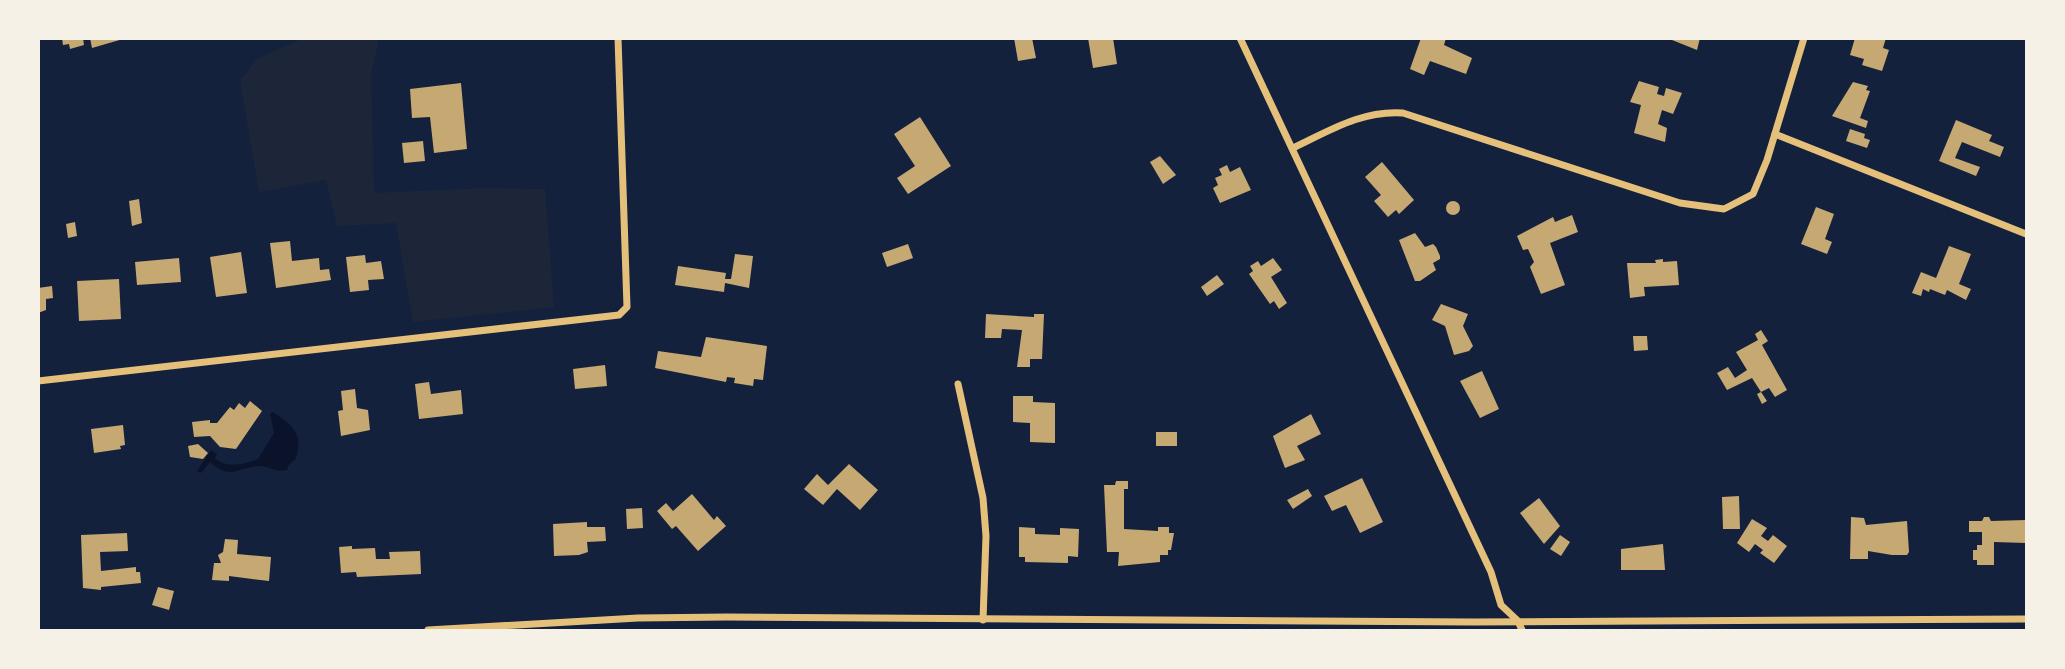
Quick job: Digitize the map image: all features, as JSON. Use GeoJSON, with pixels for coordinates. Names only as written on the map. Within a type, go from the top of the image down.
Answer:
{"type":"FeatureCollection","features":[{"type":"Feature","properties":{"kind":"street"},"geometry":{"type":"LineString","coordinates":[[38,382],[619,315],[627,307],[618,38]]}},
{"type":"Feature","properties":{"kind":"street"},"geometry":{"type":"LineString","coordinates":[[1241,38],[1491,572],[1501,605],[1518,621],[1522,631]]}},
{"type":"Feature","properties":{"kind":"street"},"geometry":{"type":"LineString","coordinates":[[1293,148],[1355,118],[1384,112],[1402,113],[1680,203],[1724,209],[1753,194],[1775,134],[1804,38]]}},
{"type":"Feature","properties":{"kind":"street"},"geometry":{"type":"LineString","coordinates":[[1775,134],[2026,234]]}},
{"type":"Feature","properties":{"kind":"street"},"geometry":{"type":"LineString","coordinates":[[958,384],[983,498],[986,536],[983,620]]}},
{"type":"Feature","properties":{"kind":"street"},"geometry":{"type":"LineString","coordinates":[[428,631],[638,618],[2026,620]]}},
{"type":"Feature","properties":{"kind":"shaded area"},"geometry":{"type":"Polygon","coordinates":[[[302,39],[379,39],[371,74],[374,193],[485,188],[545,189],[554,307],[413,322],[396,223],[337,226],[326,180],[259,192],[240,80],[258,58],[302,39]]]}},
{"type":"Feature","properties":{"kind":"shaded area"},"geometry":{"type":"Polygon","coordinates":[[[273,412],[295,430],[297,436],[296,458],[287,470],[279,471],[259,466],[229,472],[210,462],[201,473],[197,471],[211,450],[217,454],[215,458],[230,464],[242,464],[258,459],[274,433],[270,414],[273,412]]]}},
{"type":"Feature","properties":{"kind":"building"},"geometry":{"type":"Polygon","coordinates":[[[62,38],[83,38],[84,45],[70,49],[69,44],[63,45],[62,38]]]}},
{"type":"Feature","properties":{"kind":"building"},"geometry":{"type":"Polygon","coordinates":[[[90,38],[123,38],[123,39],[92,48],[90,38]]]}},
{"type":"Feature","properties":{"kind":"building"},"geometry":{"type":"Polygon","coordinates":[[[1014,38],[1032,38],[1036,58],[1018,61],[1014,38]]]}},
{"type":"Feature","properties":{"kind":"building"},"geometry":{"type":"Polygon","coordinates":[[[1088,38],[1113,38],[1117,64],[1093,68],[1088,38]]]}},
{"type":"Feature","properties":{"kind":"building"},"geometry":{"type":"Polygon","coordinates":[[[1421,38],[1446,38],[1444,45],[1472,58],[1466,74],[1430,61],[1424,75],[1410,69],[1421,38]]]}},
{"type":"Feature","properties":{"kind":"building"},"geometry":{"type":"Polygon","coordinates":[[[1667,38],[1700,38],[1697,50],[1667,38]]]}},
{"type":"Feature","properties":{"kind":"building"},"geometry":{"type":"Polygon","coordinates":[[[1855,38],[1886,38],[1883,48],[1889,50],[1882,71],[1862,65],[1864,59],[1850,55],[1855,38]]]}},
{"type":"Feature","properties":{"kind":"building"},"geometry":{"type":"Polygon","coordinates":[[[1639,81],[1659,87],[1657,94],[1664,96],[1666,88],[1682,93],[1673,114],[1662,110],[1658,124],[1667,128],[1665,142],[1634,133],[1641,105],[1630,102],[1639,81]]]}},
{"type":"Feature","properties":{"kind":"building"},"geometry":{"type":"Polygon","coordinates":[[[1853,82],[1868,86],[1866,90],[1870,91],[1860,118],[1868,121],[1866,128],[1832,116],[1853,82]]]}},
{"type":"Feature","properties":{"kind":"building"},"geometry":{"type":"Polygon","coordinates":[[[461,83],[467,149],[434,153],[430,117],[412,118],[410,89],[461,83]]]}},
{"type":"Feature","properties":{"kind":"building"},"geometry":{"type":"Polygon","coordinates":[[[920,117],[951,166],[908,194],[897,178],[915,166],[894,134],[920,117]]]}},
{"type":"Feature","properties":{"kind":"building"},"geometry":{"type":"Polygon","coordinates":[[[1956,120],[1992,135],[1989,141],[2004,147],[2000,157],[1962,142],[1955,158],[1980,167],[1976,176],[1939,161],[1956,120]]]}},
{"type":"Feature","properties":{"kind":"building"},"geometry":{"type":"Polygon","coordinates":[[[1850,129],[1865,134],[1864,138],[1870,140],[1867,148],[1846,141],[1850,129]]]}},
{"type":"Feature","properties":{"kind":"building"},"geometry":{"type":"Polygon","coordinates":[[[423,141],[425,161],[404,163],[402,143],[423,141]]]}},
{"type":"Feature","properties":{"kind":"building"},"geometry":{"type":"Polygon","coordinates":[[[1160,156],[1176,175],[1163,184],[1150,162],[1160,156]]]}},
{"type":"Feature","properties":{"kind":"building"},"geometry":{"type":"Polygon","coordinates":[[[1382,162],[1414,200],[1399,214],[1396,210],[1388,217],[1374,201],[1381,195],[1365,177],[1382,162]]]}},
{"type":"Feature","properties":{"kind":"building"},"geometry":{"type":"Polygon","coordinates":[[[1227,165],[1230,172],[1240,167],[1251,190],[1220,203],[1213,188],[1218,185],[1215,178],[1222,175],[1219,169],[1227,165]]]}},
{"type":"Feature","properties":{"kind":"building"},"geometry":{"type":"Polygon","coordinates":[[[139,199],[142,223],[132,226],[129,201],[139,199]]]}},
{"type":"Feature","properties":{"kind":"building"},"geometry":{"type":"Polygon","coordinates":[[[1453,201],[1458,203],[1458,213],[1453,215],[1448,213],[1446,208],[1448,203],[1453,201]]]}},
{"type":"Feature","properties":{"kind":"building"},"geometry":{"type":"Polygon","coordinates":[[[1816,207],[1834,214],[1825,239],[1832,242],[1827,254],[1801,244],[1816,207]]]}},
{"type":"Feature","properties":{"kind":"building"},"geometry":{"type":"Polygon","coordinates":[[[1572,215],[1578,232],[1550,243],[1565,285],[1541,294],[1530,267],[1534,262],[1528,249],[1523,250],[1517,236],[1553,217],[1555,222],[1572,215]]]}},
{"type":"Feature","properties":{"kind":"building"},"geometry":{"type":"Polygon","coordinates":[[[75,222],[77,236],[68,238],[66,224],[75,222]]]}},
{"type":"Feature","properties":{"kind":"building"},"geometry":{"type":"Polygon","coordinates":[[[1415,233],[1425,247],[1433,244],[1440,256],[1440,259],[1433,263],[1436,270],[1420,281],[1415,281],[1399,240],[1415,233]]]}},
{"type":"Feature","properties":{"kind":"building"},"geometry":{"type":"Polygon","coordinates":[[[290,241],[292,261],[319,258],[320,270],[329,269],[331,280],[276,288],[270,243],[290,241]]]}},
{"type":"Feature","properties":{"kind":"building"},"geometry":{"type":"Polygon","coordinates":[[[908,244],[913,258],[887,267],[882,253],[908,244]]]}},
{"type":"Feature","properties":{"kind":"building"},"geometry":{"type":"Polygon","coordinates":[[[1949,246],[1971,254],[1959,284],[1971,289],[1966,300],[1947,290],[1945,295],[1930,289],[1929,292],[1923,289],[1921,296],[1912,293],[1921,272],[1936,278],[1949,246]]]}},
{"type":"Feature","properties":{"kind":"building"},"geometry":{"type":"Polygon","coordinates":[[[241,252],[247,293],[216,297],[210,257],[241,252]]]}},
{"type":"Feature","properties":{"kind":"building"},"geometry":{"type":"Polygon","coordinates":[[[735,254],[753,256],[749,288],[725,283],[724,292],[675,285],[678,266],[726,273],[725,279],[731,279],[735,254]]]}},
{"type":"Feature","properties":{"kind":"building"},"geometry":{"type":"Polygon","coordinates":[[[365,255],[366,263],[381,261],[384,279],[368,280],[369,290],[350,292],[346,257],[365,255]]]}},
{"type":"Feature","properties":{"kind":"building"},"geometry":{"type":"Polygon","coordinates":[[[179,258],[181,282],[137,285],[135,262],[179,258]]]}},
{"type":"Feature","properties":{"kind":"building"},"geometry":{"type":"Polygon","coordinates":[[[1273,258],[1282,270],[1271,277],[1287,303],[1279,309],[1274,301],[1270,304],[1249,274],[1253,271],[1250,266],[1258,261],[1261,266],[1273,258]]]}},
{"type":"Feature","properties":{"kind":"building"},"geometry":{"type":"Polygon","coordinates":[[[1663,259],[1663,262],[1677,261],[1679,285],[1644,287],[1645,296],[1630,298],[1627,263],[1656,263],[1655,260],[1663,259]]]}},
{"type":"Feature","properties":{"kind":"building"},"geometry":{"type":"Polygon","coordinates":[[[1217,275],[1224,284],[1207,296],[1201,287],[1217,275]]]}},
{"type":"Feature","properties":{"kind":"building"},"geometry":{"type":"Polygon","coordinates":[[[119,279],[121,319],[79,321],[77,281],[119,279]]]}},
{"type":"Feature","properties":{"kind":"building"},"geometry":{"type":"Polygon","coordinates":[[[52,286],[53,298],[46,299],[46,310],[38,313],[38,288],[52,286]]]}},
{"type":"Feature","properties":{"kind":"building"},"geometry":{"type":"Polygon","coordinates":[[[1441,304],[1468,314],[1463,326],[1473,346],[1469,351],[1454,355],[1445,326],[1432,320],[1441,304]]]}},
{"type":"Feature","properties":{"kind":"building"},"geometry":{"type":"Polygon","coordinates":[[[986,314],[1034,317],[1034,314],[1044,314],[1042,359],[1030,359],[1030,367],[1017,367],[1022,330],[1002,329],[1001,338],[985,338],[986,314]]]}},
{"type":"Feature","properties":{"kind":"building"},"geometry":{"type":"Polygon","coordinates":[[[1761,330],[1768,341],[1762,345],[1787,390],[1775,397],[1769,388],[1761,392],[1752,378],[1727,390],[1717,373],[1728,367],[1735,378],[1747,370],[1736,352],[1758,340],[1755,334],[1761,330]]]}},
{"type":"Feature","properties":{"kind":"building"},"geometry":{"type":"Polygon","coordinates":[[[1633,336],[1647,336],[1648,350],[1634,351],[1633,336]]]}},
{"type":"Feature","properties":{"kind":"building"},"geometry":{"type":"Polygon","coordinates":[[[706,337],[767,346],[763,380],[754,379],[753,386],[734,383],[735,378],[727,377],[726,382],[655,368],[658,351],[701,357],[706,337]]]}},
{"type":"Feature","properties":{"kind":"building"},"geometry":{"type":"Polygon","coordinates":[[[605,365],[607,386],[575,389],[573,369],[605,365]]]}},
{"type":"Feature","properties":{"kind":"building"},"geometry":{"type":"Polygon","coordinates":[[[1482,371],[1499,409],[1480,418],[1460,381],[1482,371]]]}},
{"type":"Feature","properties":{"kind":"building"},"geometry":{"type":"Polygon","coordinates":[[[429,382],[431,394],[461,390],[463,414],[419,419],[415,384],[429,382]]]}},
{"type":"Feature","properties":{"kind":"building"},"geometry":{"type":"Polygon","coordinates":[[[355,389],[357,408],[368,410],[370,430],[341,436],[338,411],[343,410],[341,391],[355,389]]]}},
{"type":"Feature","properties":{"kind":"building"},"geometry":{"type":"Polygon","coordinates":[[[1761,392],[1767,401],[1762,404],[1757,394],[1761,392]]]}},
{"type":"Feature","properties":{"kind":"building"},"geometry":{"type":"Polygon","coordinates":[[[1013,396],[1033,396],[1033,402],[1055,403],[1055,443],[1030,442],[1030,423],[1013,422],[1013,396]]]}},
{"type":"Feature","properties":{"kind":"building"},"geometry":{"type":"Polygon","coordinates":[[[250,401],[262,411],[236,449],[220,447],[210,436],[194,437],[192,422],[210,420],[210,423],[217,423],[230,407],[234,410],[239,403],[245,408],[250,401]]]}},
{"type":"Feature","properties":{"kind":"building"},"geometry":{"type":"Polygon","coordinates":[[[1311,414],[1321,434],[1297,446],[1305,460],[1285,468],[1273,436],[1311,414]]]}},
{"type":"Feature","properties":{"kind":"building"},"geometry":{"type":"Polygon","coordinates":[[[123,425],[125,445],[120,446],[121,449],[94,453],[91,429],[123,425]]]}},
{"type":"Feature","properties":{"kind":"building"},"geometry":{"type":"Polygon","coordinates":[[[1156,432],[1177,432],[1177,446],[1156,446],[1156,432]]]}},
{"type":"Feature","properties":{"kind":"building"},"geometry":{"type":"Polygon","coordinates":[[[198,444],[208,453],[203,459],[190,457],[188,446],[198,444]]]}},
{"type":"Feature","properties":{"kind":"building"},"geometry":{"type":"Polygon","coordinates":[[[849,464],[878,490],[860,510],[837,489],[823,505],[804,489],[817,474],[828,485],[849,464]]]}},
{"type":"Feature","properties":{"kind":"building"},"geometry":{"type":"Polygon","coordinates":[[[1362,478],[1383,522],[1360,533],[1346,505],[1332,511],[1324,496],[1362,478]]]}},
{"type":"Feature","properties":{"kind":"building"},"geometry":{"type":"Polygon","coordinates":[[[1116,481],[1128,481],[1128,489],[1124,489],[1124,529],[1158,531],[1158,527],[1169,527],[1169,533],[1174,533],[1171,550],[1168,550],[1168,555],[1160,555],[1160,562],[1118,566],[1119,552],[1107,552],[1104,485],[1115,485],[1116,481]]]}},
{"type":"Feature","properties":{"kind":"building"},"geometry":{"type":"Polygon","coordinates":[[[1308,489],[1312,496],[1293,509],[1287,500],[1308,489]]]}},
{"type":"Feature","properties":{"kind":"building"},"geometry":{"type":"Polygon","coordinates":[[[692,494],[714,520],[717,516],[726,526],[698,551],[676,526],[672,529],[657,511],[666,503],[673,511],[692,494]]]}},
{"type":"Feature","properties":{"kind":"building"},"geometry":{"type":"Polygon","coordinates":[[[1739,496],[1740,529],[1723,529],[1722,497],[1739,496]]]}},
{"type":"Feature","properties":{"kind":"building"},"geometry":{"type":"Polygon","coordinates":[[[1539,498],[1560,526],[1544,544],[1520,513],[1539,498]]]}},
{"type":"Feature","properties":{"kind":"building"},"geometry":{"type":"Polygon","coordinates":[[[642,508],[643,528],[627,529],[626,509],[642,508]]]}},
{"type":"Feature","properties":{"kind":"building"},"geometry":{"type":"Polygon","coordinates":[[[1851,517],[1864,518],[1866,525],[1907,521],[1909,552],[1907,555],[1892,555],[1868,551],[1868,559],[1850,559],[1851,517]]]}},
{"type":"Feature","properties":{"kind":"building"},"geometry":{"type":"Polygon","coordinates":[[[1984,517],[1989,517],[1991,521],[2026,520],[2026,543],[1994,542],[1994,565],[1977,565],[1977,560],[1973,560],[1973,550],[1977,550],[1977,545],[1982,545],[1982,532],[1969,532],[1969,521],[1982,521],[1984,517]]]}},
{"type":"Feature","properties":{"kind":"building"},"geometry":{"type":"Polygon","coordinates":[[[1752,519],[1767,528],[1761,536],[1768,541],[1773,535],[1787,546],[1774,563],[1760,553],[1763,550],[1755,544],[1749,552],[1737,543],[1752,519]]]}},
{"type":"Feature","properties":{"kind":"building"},"geometry":{"type":"Polygon","coordinates":[[[587,522],[587,527],[605,527],[606,541],[587,542],[588,552],[579,555],[554,556],[553,524],[587,522]]]}},
{"type":"Feature","properties":{"kind":"building"},"geometry":{"type":"Polygon","coordinates":[[[1019,527],[1035,528],[1035,534],[1060,535],[1060,528],[1079,529],[1078,557],[1068,556],[1068,563],[1025,562],[1025,557],[1019,557],[1019,527]]]}},
{"type":"Feature","properties":{"kind":"building"},"geometry":{"type":"Polygon","coordinates":[[[127,533],[128,551],[100,552],[101,571],[136,567],[136,572],[140,572],[141,583],[101,587],[101,590],[83,588],[81,535],[127,533]]]}},
{"type":"Feature","properties":{"kind":"building"},"geometry":{"type":"Polygon","coordinates":[[[1560,535],[1570,542],[1561,556],[1550,549],[1560,535]]]}},
{"type":"Feature","properties":{"kind":"building"},"geometry":{"type":"Polygon","coordinates":[[[225,539],[238,540],[237,554],[271,557],[269,581],[229,576],[229,581],[212,580],[214,563],[221,563],[218,555],[223,552],[225,539]]]}},
{"type":"Feature","properties":{"kind":"building"},"geometry":{"type":"Polygon","coordinates":[[[1663,544],[1665,570],[1621,570],[1621,549],[1663,544]]]}},
{"type":"Feature","properties":{"kind":"building"},"geometry":{"type":"Polygon","coordinates":[[[352,546],[352,549],[375,548],[376,559],[390,559],[389,552],[420,551],[421,574],[357,577],[356,572],[341,573],[339,547],[352,546]]]}},
{"type":"Feature","properties":{"kind":"building"},"geometry":{"type":"Polygon","coordinates":[[[158,587],[174,591],[169,610],[152,605],[158,587]]]}}]}
